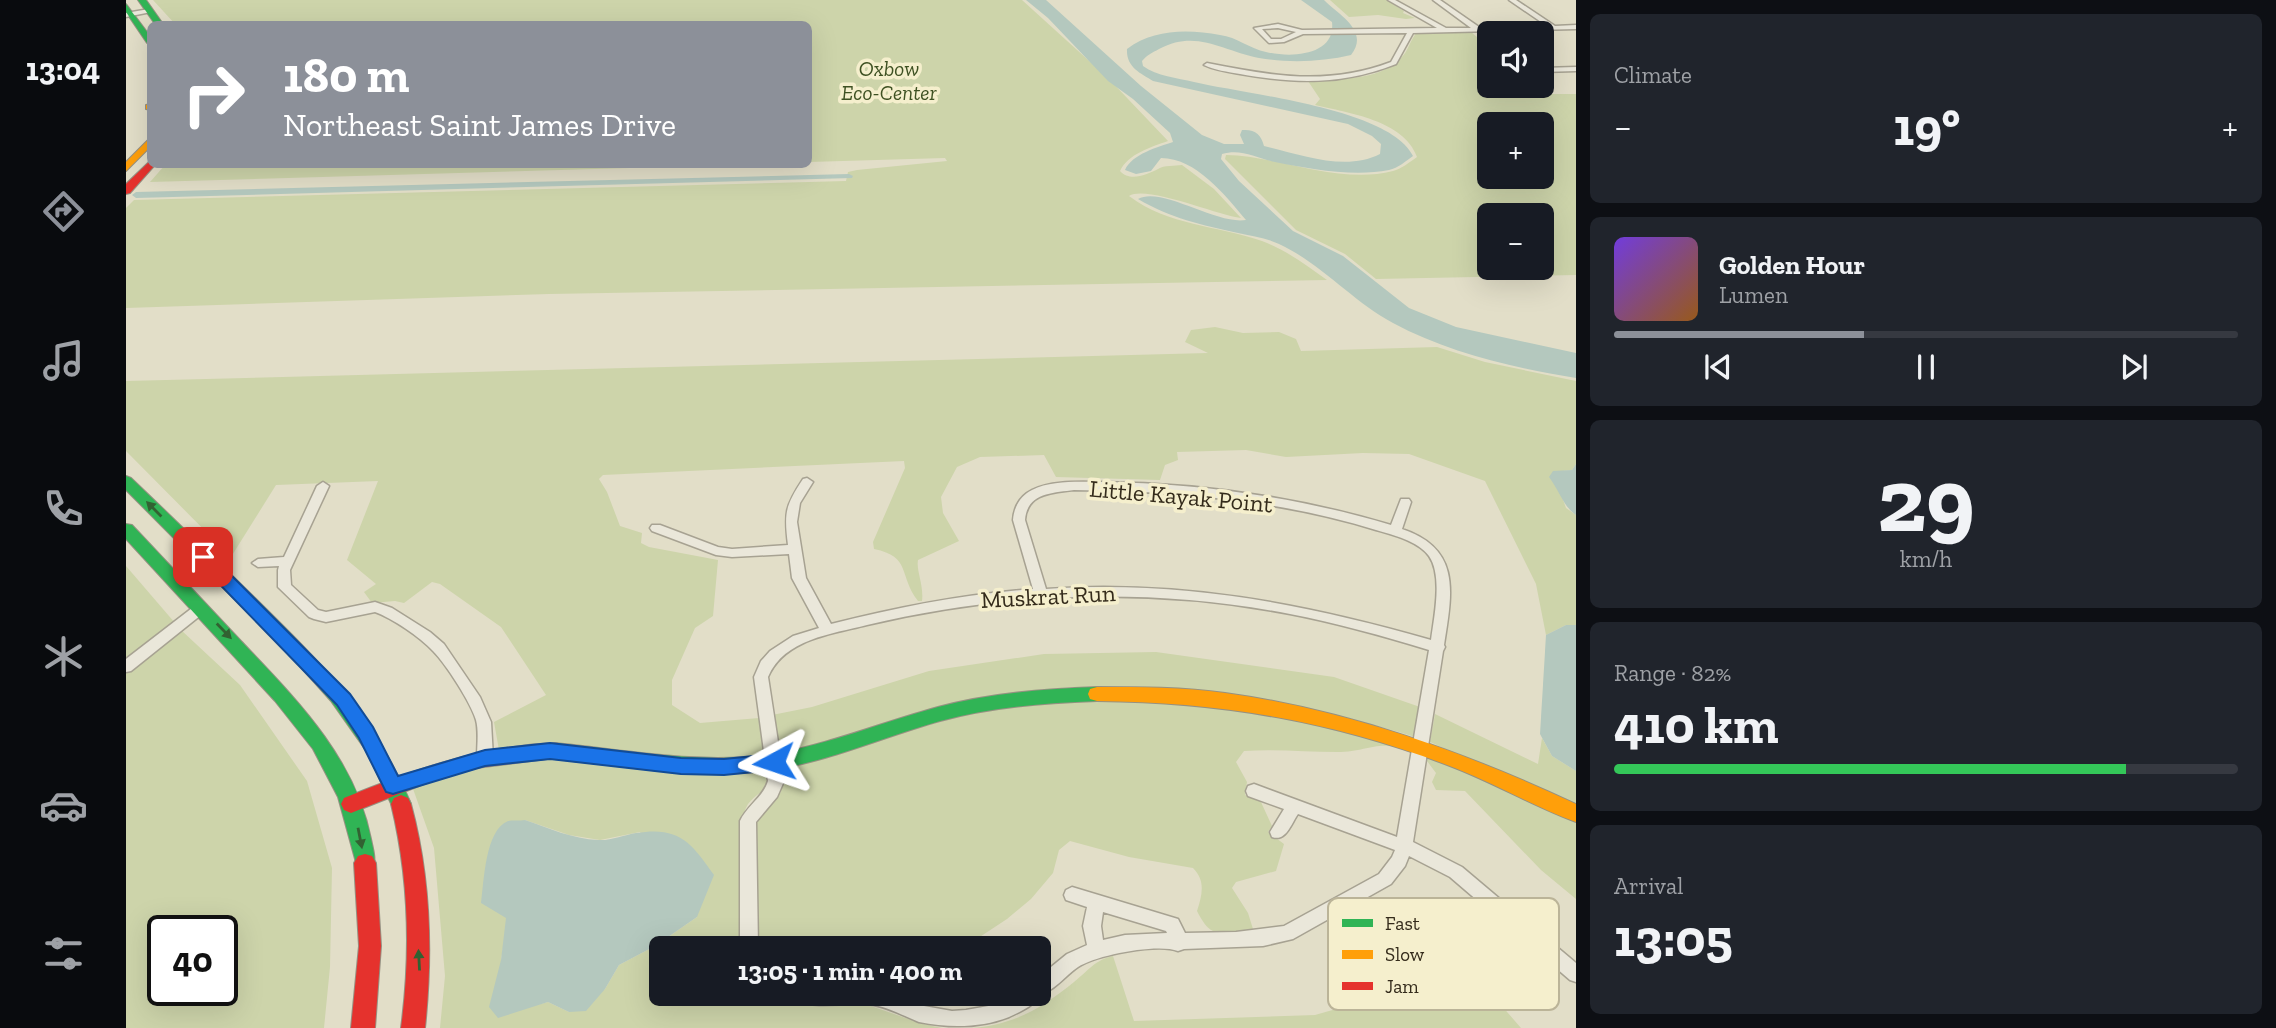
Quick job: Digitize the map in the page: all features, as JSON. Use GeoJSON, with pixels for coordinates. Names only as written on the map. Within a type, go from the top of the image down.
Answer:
{"type":"FeatureCollection","features":[{"type":"Feature","properties":{"kind":"main road"},"geometry":{"type":"LineString","coordinates":[[134,9],[154,21]]}},
{"type":"Feature","properties":{"kind":"main road"},"geometry":{"type":"LineString","coordinates":[[134,9],[147,35]]}},
{"type":"Feature","properties":{"kind":"main road"},"geometry":{"type":"LineString","coordinates":[[126,167],[147,144]]}},
{"type":"Feature","properties":{"kind":"main road"},"geometry":{"type":"LineString","coordinates":[[126,191],[147,167]]}},
{"type":"Feature","properties":{"kind":"main road"},"geometry":{"type":"LineString","coordinates":[[126,481],[322,675],[366,733],[393,786],[405,821],[415,881],[420,970],[413,1028]]}},
{"type":"Feature","properties":{"kind":"main road"},"geometry":{"type":"LineString","coordinates":[[126,529],[304,720],[328,752],[351,804],[360,837],[368,901],[369,980],[363,1028]]}},
{"type":"Feature","properties":{"kind":"main road"},"geometry":{"type":"LineString","coordinates":[[351,804],[393,786],[485,758],[550,751],[681,766],[724,767],[774,762],[830,750],[900,725],[971,706],[1028,697],[1093,692],[1165,693],[1240,700],[1315,714],[1422,745],[1491,772],[1576,813]]}},
{"type":"Feature","properties":{"kind":"street"},"geometry":{"type":"LineString","coordinates":[[1391,0],[1446,30]]}},
{"type":"Feature","properties":{"kind":"street"},"geometry":{"type":"LineString","coordinates":[[1436,0],[1477,29]]}},
{"type":"Feature","properties":{"kind":"street"},"geometry":{"type":"LineString","coordinates":[[1512,0],[1544,21]]}},
{"type":"Feature","properties":{"kind":"street"},"geometry":{"type":"LineString","coordinates":[[1302,32],[1282,41],[1269,41],[1257,28],[1278,26],[1302,32],[1477,29]]}},
{"type":"Feature","properties":{"kind":"street"},"geometry":{"type":"LineString","coordinates":[[1554,27],[1576,27]]}},
{"type":"Feature","properties":{"kind":"street"},"geometry":{"type":"LineString","coordinates":[[1207,65],[1276,77],[1351,79],[1394,63],[1411,31]]}},
{"type":"Feature","properties":{"kind":"street"},"geometry":{"type":"LineString","coordinates":[[1554,70],[1576,69]]}},
{"type":"Feature","properties":{"kind":"street"},"geometry":{"type":"LineString","coordinates":[[807,482],[794,503],[790,522],[799,578],[828,631]]}},
{"type":"Feature","properties":{"kind":"street"},"geometry":{"type":"LineString","coordinates":[[323,486],[288,562],[283,578],[285,587],[314,614],[326,617],[375,607],[387,611],[439,648],[475,701],[484,722],[485,758]]}},
{"type":"Feature","properties":{"kind":"street","name":"Little Kayak Point"},"geometry":{"type":"LineString","coordinates":[[1040,592],[1019,520],[1019,511],[1029,497],[1056,487],[1144,489],[1211,495],[1301,508],[1396,528],[1413,535],[1429,547],[1442,568],[1444,606],[1438,647]]}},
{"type":"Feature","properties":{"kind":"street"},"geometry":{"type":"LineString","coordinates":[[1396,528],[1405,502]]}},
{"type":"Feature","properties":{"kind":"street"},"geometry":{"type":"LineString","coordinates":[[656,528],[716,551],[796,549]]}},
{"type":"Feature","properties":{"kind":"street"},"geometry":{"type":"LineString","coordinates":[[258,563],[288,562]]}},
{"type":"Feature","properties":{"kind":"street","name":"Muskrat Run"},"geometry":{"type":"LineString","coordinates":[[748,936],[748,821],[754,809],[775,788],[774,762],[761,689],[764,665],[786,645],[828,631],[941,604],[1040,592],[1141,592],[1269,606],[1361,625],[1438,647]]}},
{"type":"Feature","properties":{"kind":"street"},"geometry":{"type":"LineString","coordinates":[[126,667],[201,608]]}},
{"type":"Feature","properties":{"kind":"street"},"geometry":{"type":"LineString","coordinates":[[1351,898],[1385,879],[1399,861],[1404,846],[1438,647]]}},
{"type":"Feature","properties":{"kind":"street"},"geometry":{"type":"LineString","coordinates":[[1254,791],[1404,846],[1456,872],[1487,898]]}},
{"type":"Feature","properties":{"kind":"street"},"geometry":{"type":"LineString","coordinates":[[1278,832],[1294,806]]}},
{"type":"Feature","properties":{"kind":"street"},"geometry":{"type":"LineString","coordinates":[[1072,895],[1172,925],[1178,943]]}},
{"type":"Feature","properties":{"kind":"street"},"geometry":{"type":"LineString","coordinates":[[1096,902],[1092,926],[1097,951]]}},
{"type":"Feature","properties":{"kind":"street"},"geometry":{"type":"LineString","coordinates":[[1051,978],[1078,957],[1097,951],[1128,944],[1273,937],[1287,933],[1328,910]]}},
{"type":"Feature","properties":{"kind":"street"},"geometry":{"type":"LineString","coordinates":[[1559,960],[1576,974]]}},
{"type":"Feature","properties":{"kind":"street"},"geometry":{"type":"LineString","coordinates":[[899,1006],[951,1020],[984,1017],[1011,1006]]}},
{"type":"Feature","properties":{"kind":"green space","name":"Oxbow Eco-Center"},"geometry":{"type":"Polygon","coordinates":[[[153,0],[1022,0],[1109,79],[1168,141],[1134,156],[1120,171],[1128,176],[1138,176],[1163,167],[1182,165],[1214,189],[1241,218],[1151,194],[1129,196],[1144,206],[1177,219],[1262,241],[1296,258],[1327,280],[549,294],[126,308],[126,208],[134,200],[846,181],[848,172],[857,170],[947,161],[945,158],[812,162],[812,21],[172,21],[153,0]]]}},
{"type":"Feature","properties":{"kind":"green space"},"geometry":{"type":"Polygon","coordinates":[[[1330,0],[1387,0],[1404,11],[1403,13],[1415,18],[1378,15],[1349,17],[1330,0]]]}},
{"type":"Feature","properties":{"kind":"green space"},"geometry":{"type":"Polygon","coordinates":[[[1418,31],[1471,32],[1477,37],[1477,98],[1554,98],[1554,94],[1576,94],[1576,275],[1554,275],[1554,203],[1477,203],[1477,277],[1376,279],[1345,254],[1296,230],[1225,159],[1226,155],[1246,157],[1352,175],[1399,169],[1417,157],[1400,134],[1374,120],[1315,105],[1320,99],[1308,81],[1356,78],[1380,72],[1403,56],[1418,31]]]}},
{"type":"Feature","properties":{"kind":"green space"},"geometry":{"type":"Polygon","coordinates":[[[162,168],[631,168],[150,182],[162,168]]]}},
{"type":"Feature","properties":{"kind":"green space"},"geometry":{"type":"Polygon","coordinates":[[[1215,327],[1243,333],[1279,332],[1296,339],[1301,351],[1437,347],[1485,362],[1576,381],[1576,464],[1572,470],[1553,472],[1566,508],[1576,515],[1576,625],[1566,625],[1546,635],[1536,584],[1485,481],[1409,454],[1363,453],[1286,457],[1246,450],[1177,452],[1178,460],[1165,465],[1160,480],[1056,477],[1044,455],[980,457],[957,467],[941,497],[943,513],[959,541],[918,560],[922,601],[918,601],[912,592],[899,562],[886,552],[874,549],[873,542],[905,468],[904,461],[603,475],[599,479],[620,526],[642,533],[641,543],[649,547],[718,560],[713,616],[695,628],[672,680],[672,705],[700,723],[759,718],[766,757],[724,761],[499,750],[494,722],[546,695],[501,627],[440,584],[432,582],[404,603],[372,603],[364,592],[376,584],[347,560],[378,481],[276,485],[231,557],[126,451],[126,381],[1208,353],[1185,342],[1191,330],[1215,327]]]}},
{"type":"Feature","properties":{"kind":"green space"},"geometry":{"type":"Polygon","coordinates":[[[126,566],[175,623],[126,661],[126,566]]]}},
{"type":"Feature","properties":{"kind":"green space"},"geometry":{"type":"Polygon","coordinates":[[[181,630],[240,685],[307,781],[332,868],[330,967],[324,1028],[126,1028],[126,673],[181,630]]]}},
{"type":"Feature","properties":{"kind":"green space"},"geometry":{"type":"Polygon","coordinates":[[[1156,652],[1334,677],[1420,707],[1415,737],[1305,708],[1250,698],[1194,690],[1082,687],[969,701],[780,754],[772,715],[812,707],[929,671],[1044,654],[1156,652]]]}},
{"type":"Feature","properties":{"kind":"green space"},"geometry":{"type":"Polygon","coordinates":[[[1166,699],[1315,720],[1413,748],[1412,752],[1391,746],[1337,752],[1244,751],[1236,762],[1247,782],[1245,795],[1260,800],[1272,826],[1268,832],[1284,844],[1276,871],[1236,882],[1232,888],[1248,913],[1253,929],[1250,930],[1224,933],[1212,931],[1207,927],[1197,911],[1201,883],[1193,868],[1129,857],[1070,841],[1059,850],[1053,873],[1031,899],[981,936],[755,936],[756,822],[760,813],[781,792],[782,767],[974,712],[1030,703],[1166,699]]]}},
{"type":"Feature","properties":{"kind":"green space"},"geometry":{"type":"Polygon","coordinates":[[[1435,714],[1538,764],[1542,738],[1552,756],[1576,771],[1576,807],[1430,742],[1435,714]]]}},
{"type":"Feature","properties":{"kind":"green space"},"geometry":{"type":"Polygon","coordinates":[[[1428,754],[1576,820],[1576,899],[1541,870],[1465,791],[1436,790],[1432,782],[1436,773],[1427,761],[1428,754]]]}},
{"type":"Feature","properties":{"kind":"green space"},"geometry":{"type":"Polygon","coordinates":[[[548,757],[767,770],[765,787],[748,804],[741,821],[739,936],[669,936],[697,917],[640,832],[600,840],[569,835],[525,820],[501,960],[525,1008],[548,1002],[569,1012],[605,989],[619,965],[649,949],[649,1006],[871,1006],[942,1028],[440,1028],[445,976],[434,848],[412,786],[485,764],[548,757]]]}},
{"type":"Feature","properties":{"kind":"green space"},"geometry":{"type":"Polygon","coordinates":[[[1113,956],[1134,1021],[1315,1015],[1332,1010],[1505,1010],[1521,1028],[971,1028],[1001,1023],[1040,1006],[1051,1006],[1051,999],[1097,963],[1113,956]]]}},
{"type":"Feature","properties":{"kind":"shaded area"},"geometry":{"type":"Polygon","coordinates":[[[1026,0],[1046,0],[1141,86],[1202,135],[1224,144],[1244,144],[1240,135],[1242,130],[1250,130],[1259,135],[1264,146],[1292,153],[1322,160],[1366,159],[1380,154],[1381,144],[1372,136],[1348,124],[1153,81],[1131,65],[1127,55],[1127,49],[1137,42],[1171,32],[1226,36],[1276,54],[1310,52],[1327,42],[1332,22],[1301,0],[1324,0],[1355,31],[1356,46],[1351,55],[1282,61],[1246,55],[1209,43],[1185,41],[1173,43],[1150,54],[1142,61],[1143,66],[1167,76],[1314,105],[1376,126],[1399,140],[1413,156],[1396,168],[1375,172],[1317,169],[1236,152],[1222,154],[1221,159],[1239,181],[1293,231],[1343,256],[1409,308],[1456,327],[1576,353],[1576,378],[1506,364],[1436,343],[1378,314],[1295,252],[1279,244],[1187,220],[1138,199],[1148,196],[1161,197],[1220,217],[1246,220],[1209,180],[1186,164],[1161,158],[1151,171],[1136,174],[1125,170],[1139,155],[1173,142],[1170,133],[1133,99],[1108,81],[1048,18],[1026,0]]]}},
{"type":"Feature","properties":{"kind":"shaded area"},"geometry":{"type":"Polygon","coordinates":[[[1576,464],[1576,515],[1564,502],[1549,477],[1553,471],[1572,470],[1576,464]]]}},
{"type":"Feature","properties":{"kind":"shaded area"},"geometry":{"type":"Polygon","coordinates":[[[1566,625],[1576,625],[1576,771],[1552,756],[1540,734],[1546,635],[1566,625]]]}},
{"type":"Feature","properties":{"kind":"shaded area"},"geometry":{"type":"Polygon","coordinates":[[[525,820],[579,838],[598,840],[651,831],[663,832],[691,845],[714,875],[697,917],[669,936],[649,936],[649,949],[619,965],[605,989],[586,1011],[569,1012],[548,1002],[498,1018],[489,1007],[501,960],[506,918],[481,903],[490,845],[500,826],[508,821],[525,820]]]}},
{"type":"Feature","properties":{"kind":"waterway"},"geometry":{"type":"LineString","coordinates":[[136,195],[849,176]]}},
{"type":"Feature","properties":{"kind":"traffic: fast"},"geometry":{"type":"LineString","coordinates":[[142,0],[157,21]]}},
{"type":"Feature","properties":{"kind":"traffic: fast"},"geometry":{"type":"LineString","coordinates":[[126,6],[147,37]]}},
{"type":"Feature","properties":{"kind":"traffic: fast"},"geometry":{"type":"LineString","coordinates":[[126,481],[296,650],[338,696],[374,747],[401,804]]}},
{"type":"Feature","properties":{"kind":"traffic: fast"},"geometry":{"type":"LineString","coordinates":[[126,529],[282,696],[320,744],[336,769],[348,797],[365,863]]}},
{"type":"Feature","properties":{"kind":"traffic: fast"},"geometry":{"type":"LineString","coordinates":[[555,751],[689,765],[743,765],[814,753],[939,714],[978,705],[1097,694]]}},
{"type":"Feature","properties":{"kind":"traffic: slow"},"geometry":{"type":"LineString","coordinates":[[126,168],[147,144]]}},
{"type":"Feature","properties":{"kind":"traffic: slow"},"geometry":{"type":"LineString","coordinates":[[1097,694],[1223,700],[1344,724],[1461,762],[1576,813]]}},
{"type":"Feature","properties":{"kind":"traffic: jam"},"geometry":{"type":"LineString","coordinates":[[126,191],[147,167]]}},
{"type":"Feature","properties":{"kind":"traffic: jam"},"geometry":{"type":"LineString","coordinates":[[351,804],[425,775],[476,760],[555,751]]}},
{"type":"Feature","properties":{"kind":"traffic: jam"},"geometry":{"type":"LineString","coordinates":[[401,804],[413,857],[418,915],[418,974],[413,1028]]}},
{"type":"Feature","properties":{"kind":"traffic: jam"},"geometry":{"type":"LineString","coordinates":[[363,1028],[370,946],[365,863]]}},
{"type":"Feature","properties":{"kind":"route"},"geometry":{"type":"LineString","coordinates":[[203,557],[322,675],[343,700],[366,733],[393,786],[485,758],[550,751],[681,766],[724,767],[774,762]]}}]}
